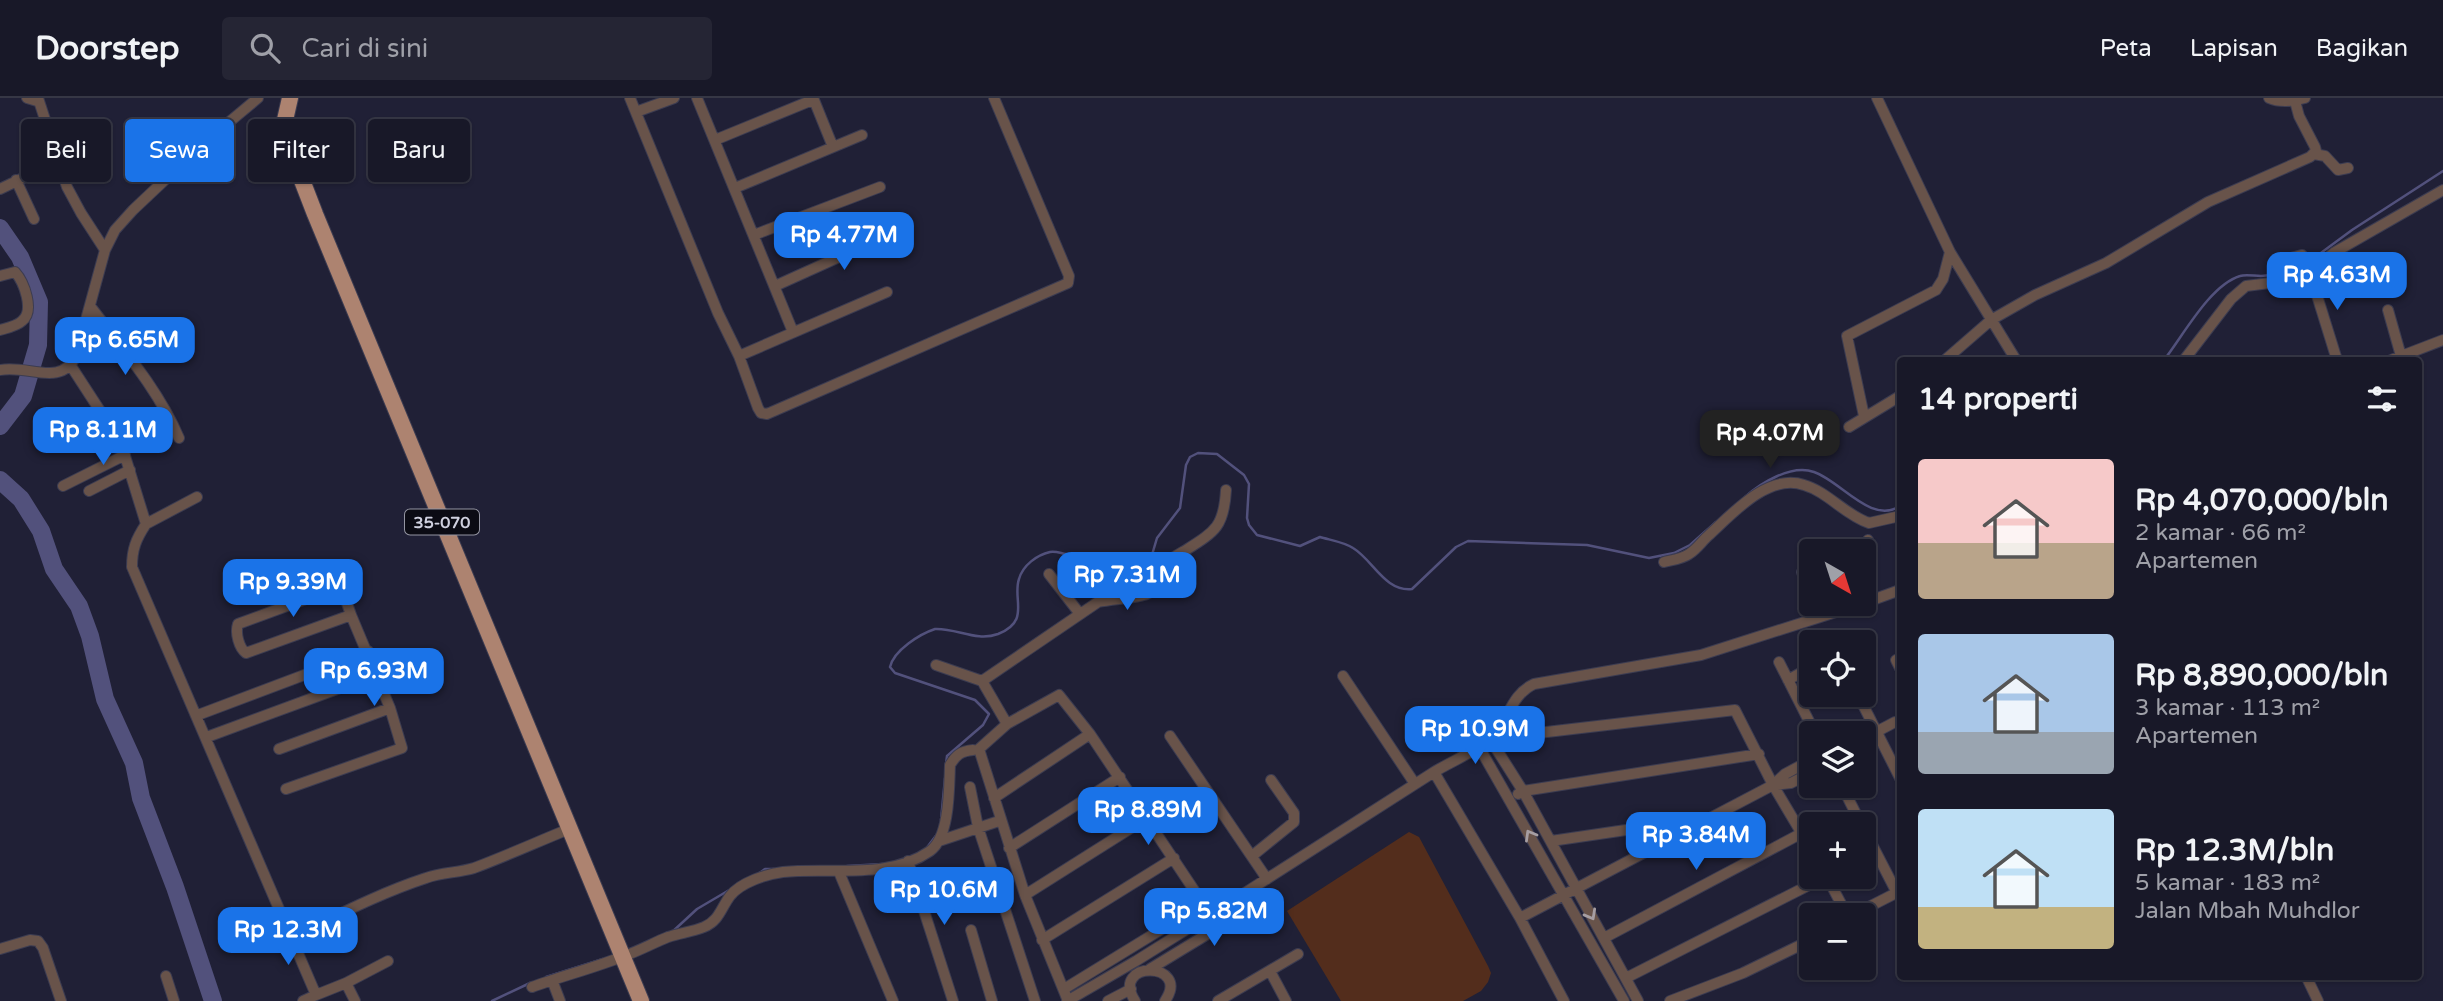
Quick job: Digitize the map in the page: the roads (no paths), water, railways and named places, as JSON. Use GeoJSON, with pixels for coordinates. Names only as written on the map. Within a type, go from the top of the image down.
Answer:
{"type":"FeatureCollection","features":[{"type":"Feature","properties":{"kind":"main road","name":"35-070"},"geometry":{"type":"LineString","coordinates":[[290,98],[285,120],[286,139],[341,282],[641,1001]]}},
{"type":"Feature","properties":{"kind":"street"},"geometry":{"type":"LineString","coordinates":[[0,370],[26,370],[48,374],[71,366],[105,250],[115,230],[204,143],[258,98]]}},
{"type":"Feature","properties":{"kind":"street"},"geometry":{"type":"LineString","coordinates":[[630,98],[718,313],[739,356],[758,408],[761,413],[767,414],[1069,283],[1069,276],[995,98]]}},
{"type":"Feature","properties":{"kind":"street"},"geometry":{"type":"LineString","coordinates":[[636,112],[674,98]]}},
{"type":"Feature","properties":{"kind":"street"},"geometry":{"type":"LineString","coordinates":[[697,98],[793,332]]}},
{"type":"Feature","properties":{"kind":"street"},"geometry":{"type":"LineString","coordinates":[[1877,98],[1950,253],[2014,357]]}},
{"type":"Feature","properties":{"kind":"street"},"geometry":{"type":"LineString","coordinates":[[2269,98],[2300,99],[2299,116],[2315,147],[2314,153]]}},
{"type":"Feature","properties":{"kind":"street"},"geometry":{"type":"LineString","coordinates":[[34,99],[42,119]]}},
{"type":"Feature","properties":{"kind":"street"},"geometry":{"type":"LineString","coordinates":[[715,141],[813,99],[834,147]]}},
{"type":"Feature","properties":{"kind":"street"},"geometry":{"type":"LineString","coordinates":[[735,188],[862,135]]}},
{"type":"Feature","properties":{"kind":"street"},"geometry":{"type":"LineString","coordinates":[[1948,357],[1991,320],[2035,295],[2106,263],[2208,202],[2314,153],[2325,156],[2338,170],[2348,168]]}},
{"type":"Feature","properties":{"kind":"street"},"geometry":{"type":"LineString","coordinates":[[0,189],[21,178]]}},
{"type":"Feature","properties":{"kind":"street"},"geometry":{"type":"LineString","coordinates":[[16,180],[34,219]]}},
{"type":"Feature","properties":{"kind":"street"},"geometry":{"type":"LineString","coordinates":[[66,182],[71,196],[105,250]]}},
{"type":"Feature","properties":{"kind":"street"},"geometry":{"type":"LineString","coordinates":[[754,235],[880,187]]}},
{"type":"Feature","properties":{"kind":"street"},"geometry":{"type":"LineString","coordinates":[[2186,357],[2231,299],[2246,286],[2284,283],[2308,266],[2443,190]]}},
{"type":"Feature","properties":{"kind":"street"},"geometry":{"type":"LineString","coordinates":[[775,286],[901,229]]}},
{"type":"Feature","properties":{"kind":"street"},"geometry":{"type":"LineString","coordinates":[[1864,415],[1847,336],[1936,290],[1943,279],[1950,253]]}},
{"type":"Feature","properties":{"kind":"street"},"geometry":{"type":"LineString","coordinates":[[2291,258],[2302,255],[2308,266],[2336,357]]}},
{"type":"Feature","properties":{"kind":"street"},"geometry":{"type":"LineString","coordinates":[[0,276],[15,272],[20,278],[27,304],[27,313],[23,320],[0,330]]}},
{"type":"Feature","properties":{"kind":"street"},"geometry":{"type":"LineString","coordinates":[[739,356],[887,292]]}},
{"type":"Feature","properties":{"kind":"street"},"geometry":{"type":"LineString","coordinates":[[90,306],[155,392],[179,438]]}},
{"type":"Feature","properties":{"kind":"street"},"geometry":{"type":"LineString","coordinates":[[2388,310],[2396,357]]}},
{"type":"Feature","properties":{"kind":"street"},"geometry":{"type":"LineString","coordinates":[[2399,357],[2443,340]]}},
{"type":"Feature","properties":{"kind":"street"},"geometry":{"type":"LineString","coordinates":[[71,366],[114,430],[131,470],[146,524]]}},
{"type":"Feature","properties":{"kind":"street"},"geometry":{"type":"LineString","coordinates":[[1849,427],[1864,415],[1897,398]]}},
{"type":"Feature","properties":{"kind":"street"},"geometry":{"type":"LineString","coordinates":[[63,486],[125,455]]}},
{"type":"Feature","properties":{"kind":"street"},"geometry":{"type":"LineString","coordinates":[[89,491],[131,470]]}},
{"type":"Feature","properties":{"kind":"street"},"geometry":{"type":"LineString","coordinates":[[1664,562],[1688,555],[1743,506],[1773,485],[1781,483],[1804,484],[1869,523],[1897,517]]}},
{"type":"Feature","properties":{"kind":"street"},"geometry":{"type":"LineString","coordinates":[[982,681],[1098,602],[1150,593],[1170,559],[1202,540],[1218,525],[1225,514],[1226,490]]}},
{"type":"Feature","properties":{"kind":"street"},"geometry":{"type":"LineString","coordinates":[[197,496],[146,524],[132,551],[132,567],[316,995]]}},
{"type":"Feature","properties":{"kind":"street"},"geometry":{"type":"LineString","coordinates":[[286,789],[402,748],[390,708],[351,615],[336,571]]}},
{"type":"Feature","properties":{"kind":"street"},"geometry":{"type":"LineString","coordinates":[[1049,574],[1080,614]]}},
{"type":"Feature","properties":{"kind":"street"},"geometry":{"type":"LineString","coordinates":[[341,586],[238,624],[236,631],[239,640],[246,653],[351,615]]}},
{"type":"Feature","properties":{"kind":"street"},"geometry":{"type":"LineString","coordinates":[[1876,598],[1897,591]]}},
{"type":"Feature","properties":{"kind":"street"},"geometry":{"type":"LineString","coordinates":[[1064,989],[1201,905],[1201,899],[1090,734],[1059,695],[1007,724],[979,749],[1025,895],[1067,1001],[1136,961],[1434,772],[1479,747],[1491,738],[1506,718],[1512,702],[1524,689],[1534,684],[1702,655],[1826,616]]}},
{"type":"Feature","properties":{"kind":"street"},"geometry":{"type":"LineString","coordinates":[[198,716],[368,652]]}},
{"type":"Feature","properties":{"kind":"street"},"geometry":{"type":"LineString","coordinates":[[1779,662],[1809,721]]}},
{"type":"Feature","properties":{"kind":"street"},"geometry":{"type":"LineString","coordinates":[[936,665],[982,681],[1007,724]]}},
{"type":"Feature","properties":{"kind":"street"},"geometry":{"type":"LineString","coordinates":[[207,737],[377,674]]}},
{"type":"Feature","properties":{"kind":"street"},"geometry":{"type":"LineString","coordinates":[[1788,680],[1799,674]]}},
{"type":"Feature","properties":{"kind":"street"},"geometry":{"type":"LineString","coordinates":[[1343,676],[1415,784]]}},
{"type":"Feature","properties":{"kind":"street"},"geometry":{"type":"LineString","coordinates":[[279,749],[390,708]]}},
{"type":"Feature","properties":{"kind":"street"},"geometry":{"type":"LineString","coordinates":[[1491,738],[1730,709],[1738,713],[1773,785],[1799,828]]}},
{"type":"Feature","properties":{"kind":"street"},"geometry":{"type":"LineString","coordinates":[[1895,722],[1876,732],[1897,772]]}},
{"type":"Feature","properties":{"kind":"street"},"geometry":{"type":"LineString","coordinates":[[994,798],[1090,734]]}},
{"type":"Feature","properties":{"kind":"street"},"geometry":{"type":"LineString","coordinates":[[1170,736],[1267,879]]}},
{"type":"Feature","properties":{"kind":"street"},"geometry":{"type":"LineString","coordinates":[[1491,738],[1551,841],[1638,1001]]}},
{"type":"Feature","properties":{"kind":"street"},"geometry":{"type":"LineString","coordinates":[[1479,747],[1624,1001]]}},
{"type":"Feature","properties":{"kind":"street"},"geometry":{"type":"LineString","coordinates":[[532,986],[621,951],[702,928],[713,922],[736,889],[767,876],[784,872],[839,872],[882,867],[908,861],[931,851],[944,829],[950,765],[961,753],[973,750]]}},
{"type":"Feature","properties":{"kind":"street"},"geometry":{"type":"LineString","coordinates":[[1509,799],[1523,791],[1759,754]]}},
{"type":"Feature","properties":{"kind":"street"},"geometry":{"type":"LineString","coordinates":[[1520,918],[1773,785],[1799,766]]}},
{"type":"Feature","properties":{"kind":"street"},"geometry":{"type":"LineString","coordinates":[[1434,772],[1520,918],[1564,1001]]}},
{"type":"Feature","properties":{"kind":"street"},"geometry":{"type":"LineString","coordinates":[[1009,848],[1120,778]]}},
{"type":"Feature","properties":{"kind":"street"},"geometry":{"type":"LineString","coordinates":[[1773,785],[1799,779]]}},
{"type":"Feature","properties":{"kind":"street"},"geometry":{"type":"LineString","coordinates":[[1252,856],[1294,821],[1294,813],[1271,780]]}},
{"type":"Feature","properties":{"kind":"street"},"geometry":{"type":"LineString","coordinates":[[970,787],[978,827],[1035,1001]]}},
{"type":"Feature","properties":{"kind":"street"},"geometry":{"type":"LineString","coordinates":[[1025,895],[1147,818]]}},
{"type":"Feature","properties":{"kind":"street"},"geometry":{"type":"LineString","coordinates":[[1551,841],[1708,818]]}},
{"type":"Feature","properties":{"kind":"street"},"geometry":{"type":"LineString","coordinates":[[939,841],[996,822]]}},
{"type":"Feature","properties":{"kind":"street"},"geometry":{"type":"LineString","coordinates":[[292,937],[403,887],[435,875],[455,874],[474,868],[569,829]]}},
{"type":"Feature","properties":{"kind":"street"},"geometry":{"type":"LineString","coordinates":[[1604,938],[1799,835]]}},
{"type":"Feature","properties":{"kind":"street"},"geometry":{"type":"LineString","coordinates":[[1876,850],[1897,888]]}},
{"type":"Feature","properties":{"kind":"street"},"geometry":{"type":"LineString","coordinates":[[1042,940],[1174,858]]}},
{"type":"Feature","properties":{"kind":"street"},"geometry":{"type":"LineString","coordinates":[[908,861],[953,1001]]}},
{"type":"Feature","properties":{"kind":"street"},"geometry":{"type":"LineString","coordinates":[[839,872],[893,1001]]}},
{"type":"Feature","properties":{"kind":"street"},"geometry":{"type":"LineString","coordinates":[[1626,978],[1802,889]]}},
{"type":"Feature","properties":{"kind":"street"},"geometry":{"type":"LineString","coordinates":[[1876,904],[1897,893]]}},
{"type":"Feature","properties":{"kind":"street"},"geometry":{"type":"LineString","coordinates":[[1240,896],[1249,909]]}},
{"type":"Feature","properties":{"kind":"street"},"geometry":{"type":"LineString","coordinates":[[1135,1001],[1131,989],[1132,981],[1262,901]]}},
{"type":"Feature","properties":{"kind":"street"},"geometry":{"type":"LineString","coordinates":[[971,930],[992,1001]]}},
{"type":"Feature","properties":{"kind":"street"},"geometry":{"type":"LineString","coordinates":[[0,949],[30,940],[38,941],[43,948],[61,1001]]}},
{"type":"Feature","properties":{"kind":"street"},"geometry":{"type":"LineString","coordinates":[[1670,1001],[1743,973],[1799,946]]}},
{"type":"Feature","properties":{"kind":"street"},"geometry":{"type":"LineString","coordinates":[[1218,1001],[1298,954]]}},
{"type":"Feature","properties":{"kind":"street"},"geometry":{"type":"LineString","coordinates":[[303,1001],[388,961]]}},
{"type":"Feature","properties":{"kind":"street"},"geometry":{"type":"LineString","coordinates":[[1136,961],[1146,970],[1164,975],[1168,981],[1168,999]]}},
{"type":"Feature","properties":{"kind":"street"},"geometry":{"type":"LineString","coordinates":[[1270,971],[1286,1001]]}},
{"type":"Feature","properties":{"kind":"street"},"geometry":{"type":"LineString","coordinates":[[166,976],[174,1001]]}},
{"type":"Feature","properties":{"kind":"street"},"geometry":{"type":"LineString","coordinates":[[552,980],[560,1001]]}},
{"type":"Feature","properties":{"kind":"street"},"geometry":{"type":"LineString","coordinates":[[2308,980],[2318,1001]]}},
{"type":"Feature","properties":{"kind":"street"},"geometry":{"type":"LineString","coordinates":[[346,983],[355,1001]]}},
{"type":"Feature","properties":{"kind":"street"},"geometry":{"type":"LineString","coordinates":[[1108,1001],[1131,989]]}},
{"type":"Feature","properties":{"kind":"waterway"},"geometry":{"type":"LineString","coordinates":[[2310,261],[2352,230],[2443,171]]}},
{"type":"Feature","properties":{"kind":"waterway"},"geometry":{"type":"LineString","coordinates":[[0,228],[20,257],[39,302],[38,345],[23,396],[0,426]]}},
{"type":"Feature","properties":{"kind":"waterway"},"geometry":{"type":"LineString","coordinates":[[2166,357],[2198,312],[2229,281],[2242,275],[2283,273],[2303,265]]}},
{"type":"Feature","properties":{"kind":"waterway"},"geometry":{"type":"LineString","coordinates":[[946,764],[947,756],[983,725],[989,714],[975,700],[895,673],[890,667],[892,661],[915,639],[935,629],[974,636],[990,636],[1008,629],[1017,616],[1017,587],[1021,574],[1031,561],[1045,553],[1056,552],[1078,558],[1104,576],[1122,582],[1133,581],[1146,575],[1157,538],[1180,508],[1186,465],[1190,457],[1198,453],[1217,454],[1244,475],[1249,484],[1247,518],[1257,535],[1300,546],[1320,537],[1345,544],[1360,553],[1387,581],[1403,589],[1412,589],[1456,547],[1468,541],[1587,545],[1649,558],[1674,553],[1690,545],[1716,522]]}},
{"type":"Feature","properties":{"kind":"waterway"},"geometry":{"type":"LineString","coordinates":[[1745,497],[1777,476],[1805,470],[1824,477],[1867,506],[1878,510],[1897,507]]}},
{"type":"Feature","properties":{"kind":"waterway"},"geometry":{"type":"LineString","coordinates":[[0,480],[21,499],[41,531],[54,569],[79,606],[90,636],[105,699],[134,763],[141,798],[175,887],[213,1001]]}},
{"type":"Feature","properties":{"kind":"waterway"},"geometry":{"type":"LineString","coordinates":[[941,820],[945,778]]}},
{"type":"Feature","properties":{"kind":"waterway"},"geometry":{"type":"LineString","coordinates":[[925,850],[938,833]]}},
{"type":"Feature","properties":{"kind":"waterway"},"geometry":{"type":"LineString","coordinates":[[847,866],[883,864]]}},
{"type":"Feature","properties":{"kind":"waterway"},"geometry":{"type":"LineString","coordinates":[[758,874],[765,869],[774,869]]}},
{"type":"Feature","properties":{"kind":"waterway"},"geometry":{"type":"LineString","coordinates":[[671,933],[697,909],[731,889]]}},
{"type":"Feature","properties":{"kind":"waterway"},"geometry":{"type":"LineString","coordinates":[[546,977],[603,959]]}},
{"type":"Feature","properties":{"kind":"waterway"},"geometry":{"type":"LineString","coordinates":[[492,1001],[530,983]]}}]}
